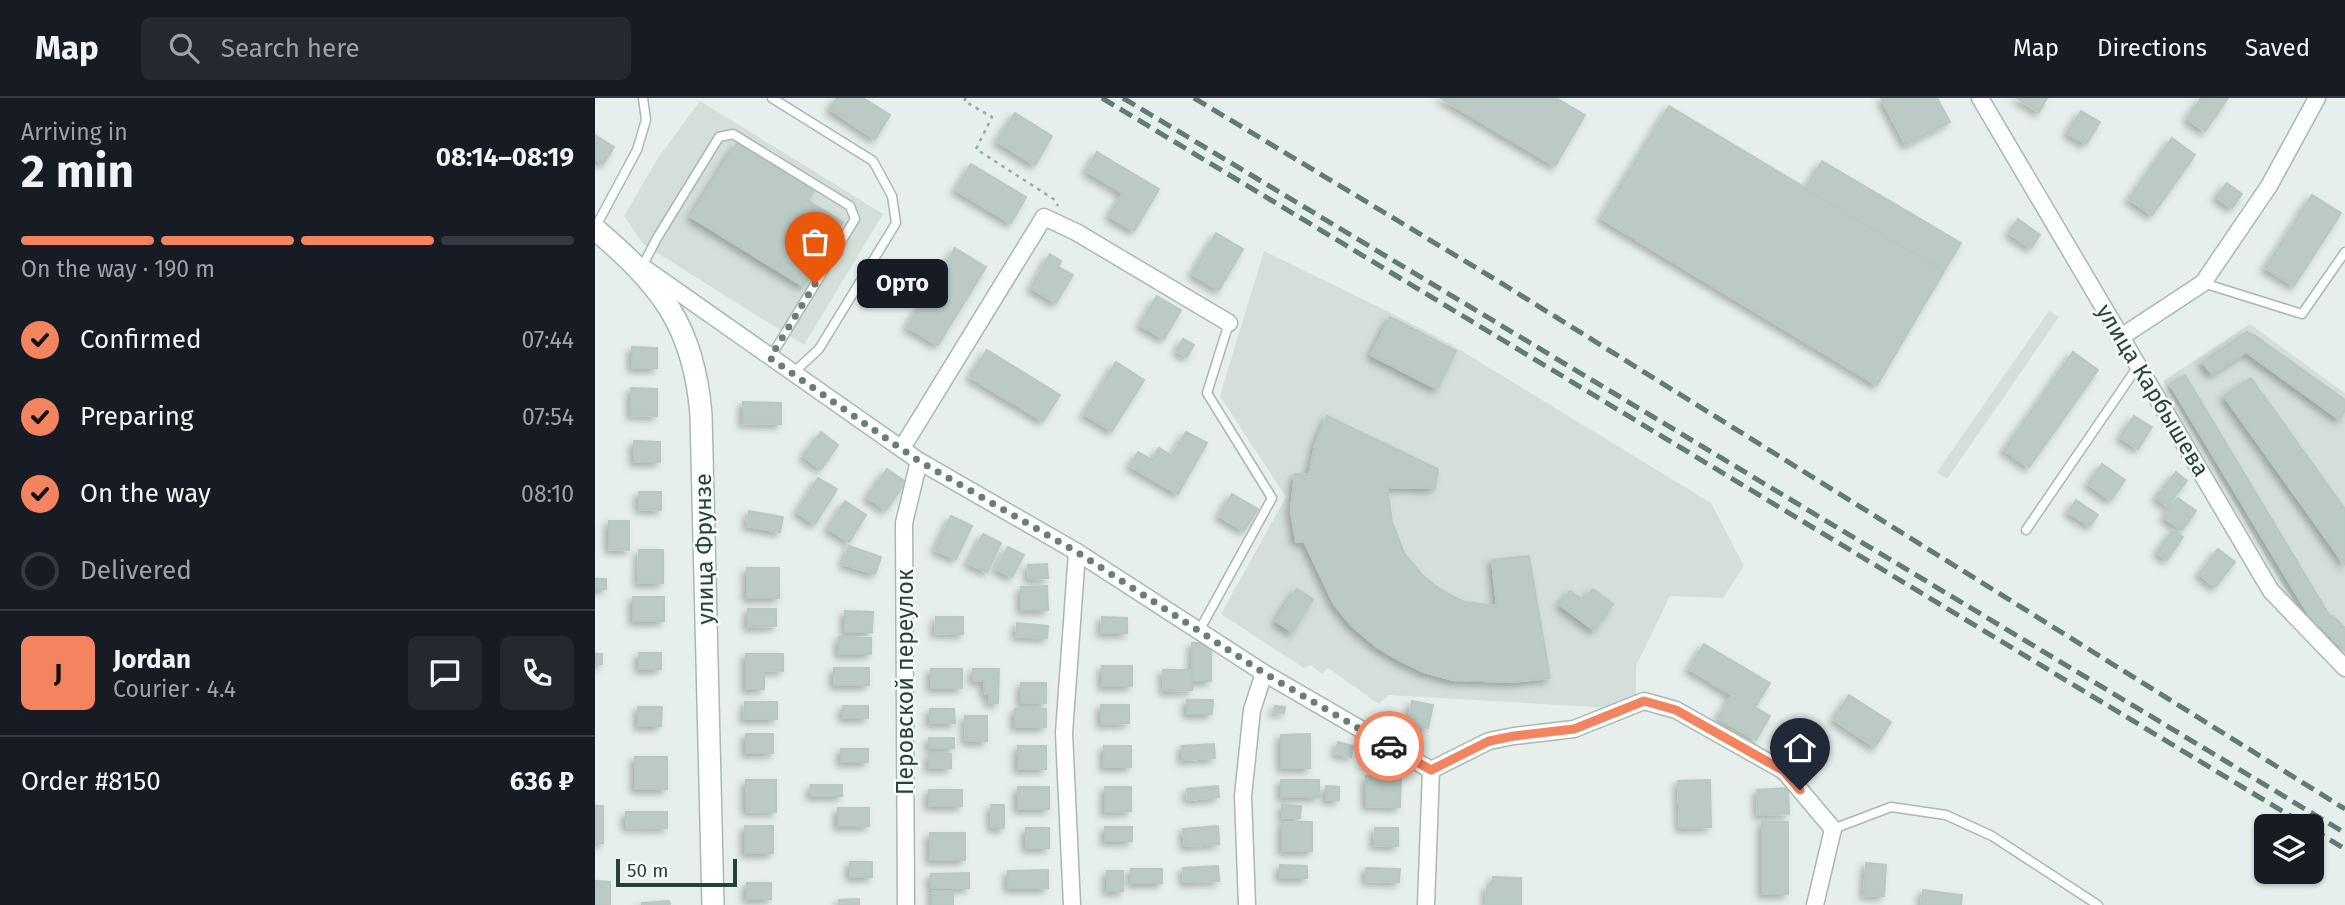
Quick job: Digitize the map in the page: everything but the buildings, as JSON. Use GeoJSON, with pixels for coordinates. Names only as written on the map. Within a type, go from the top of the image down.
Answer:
{"type":"FeatureCollection","features":[{"type":"Feature","properties":{"kind":"street","name":"улица Карбышева"},"geometry":{"type":"LineString","coordinates":[[1980,98],[2271,591],[2345,668]]}},
{"type":"Feature","properties":{"kind":"street"},"geometry":{"type":"LineString","coordinates":[[2121,337],[2203,283],[2269,186],[2316,98]]}},
{"type":"Feature","properties":{"kind":"street"},"geometry":{"type":"LineString","coordinates":[[902,448],[1044,218],[1076,232],[1229,323]]}},
{"type":"Feature","properties":{"kind":"street","name":"улица Фрунзе"},"geometry":{"type":"LineString","coordinates":[[595,229],[636,262],[668,303],[687,341],[698,379],[713,905]]}},
{"type":"Feature","properties":{"kind":"street"},"geometry":{"type":"LineString","coordinates":[[636,262],[919,461],[1077,552],[1264,673],[1431,770]]}},
{"type":"Feature","properties":{"kind":"street","name":"Перовской переулок"},"geometry":{"type":"LineString","coordinates":[[905,905],[904,523],[919,461]]}},
{"type":"Feature","properties":{"kind":"street"},"geometry":{"type":"LineString","coordinates":[[1072,905],[1064,733],[1077,552]]}},
{"type":"Feature","properties":{"kind":"street"},"geometry":{"type":"LineString","coordinates":[[1247,905],[1243,796],[1252,710],[1264,673]]}},
{"type":"Feature","properties":{"kind":"street"},"geometry":{"type":"LineString","coordinates":[[1431,770],[1489,741],[1574,729],[1644,701],[1676,710],[1784,771],[1833,829],[1815,905]]}},
{"type":"Feature","properties":{"kind":"street"},"geometry":{"type":"LineString","coordinates":[[1426,905],[1431,770]]}},
{"type":"Feature","properties":{"kind":"lane"},"geometry":{"type":"LineString","coordinates":[[595,229],[637,150],[646,120],[643,98]]}},
{"type":"Feature","properties":{"kind":"lane"},"geometry":{"type":"LineString","coordinates":[[772,98],[873,161],[892,196],[896,223],[818,349],[792,374]]}},
{"type":"Feature","properties":{"kind":"lane"},"geometry":{"type":"LineString","coordinates":[[636,262],[657,238],[719,136],[733,134],[850,206],[855,219],[770,358]]}},
{"type":"Feature","properties":{"kind":"lane"},"geometry":{"type":"LineString","coordinates":[[2203,283],[2302,314],[2345,252]]}},
{"type":"Feature","properties":{"kind":"lane"},"geometry":{"type":"LineString","coordinates":[[1199,631],[1272,498],[1207,393],[1229,323]]}},
{"type":"Feature","properties":{"kind":"lane"},"geometry":{"type":"LineString","coordinates":[[2026,530],[2139,366]]}},
{"type":"Feature","properties":{"kind":"lane"},"geometry":{"type":"LineString","coordinates":[[1833,829],[1891,807],[1946,816],[1992,836],[2098,905]]}},
{"type":"Feature","properties":{"kind":"path"},"geometry":{"type":"LineString","coordinates":[[966,98],[964,101],[992,117],[976,149],[1055,200],[1059,208]]}},
{"type":"Feature","properties":{"kind":"shaded area"},"geometry":{"type":"Polygon","coordinates":[[[700,101],[883,214],[804,345],[643,244],[624,216],[658,158],[700,101]]]}},
{"type":"Feature","properties":{"kind":"shaded area"},"geometry":{"type":"Polygon","coordinates":[[[1264,251],[1452,345],[1711,503],[1744,566],[1723,598],[1670,596],[1636,666],[1636,697],[1611,708],[1389,695],[1379,704],[1328,668],[1322,674],[1311,665],[1304,668],[1221,614],[1286,497],[1220,396],[1264,251]]]}},
{"type":"Feature","properties":{"kind":"shaded area"},"geometry":{"type":"Polygon","coordinates":[[[2049,311],[2059,317],[1947,479],[1937,472],[2049,311]]]}},
{"type":"Feature","properties":{"kind":"shaded area"},"geometry":{"type":"Polygon","coordinates":[[[2250,324],[2345,393],[2345,660],[2308,622],[2278,577],[2163,381],[2250,324]]]}},
{"type":"Feature","properties":{"kind":"railway"},"geometry":{"type":"LineString","coordinates":[[1102,98],[2287,814]]}},
{"type":"Feature","properties":{"kind":"railway"},"geometry":{"type":"LineString","coordinates":[[1123,98],[2345,833]]}},
{"type":"Feature","properties":{"kind":"railway"},"geometry":{"type":"LineString","coordinates":[[1194,98],[1498,281],[2345,809]]}},
{"type":"Feature","properties":{"kind":"railway"},"geometry":{"type":"LineString","coordinates":[[2324,836],[2345,849]]}},
{"type":"Feature","properties":{"kind":"way so far"},"geometry":{"type":"LineString","coordinates":[[815,284],[770,358],[919,461],[1077,552],[1264,673],[1389,746]]}},
{"type":"Feature","properties":{"kind":"place","name":"Орто"},"geometry":{"type":"Point","coordinates":[815,284]}},
{"type":"Feature","properties":{"kind":"route"},"geometry":{"type":"LineString","coordinates":[[1389,746],[1431,770],[1489,741],[1574,729],[1644,701],[1676,710],[1784,771],[1800,790]]}}]}
